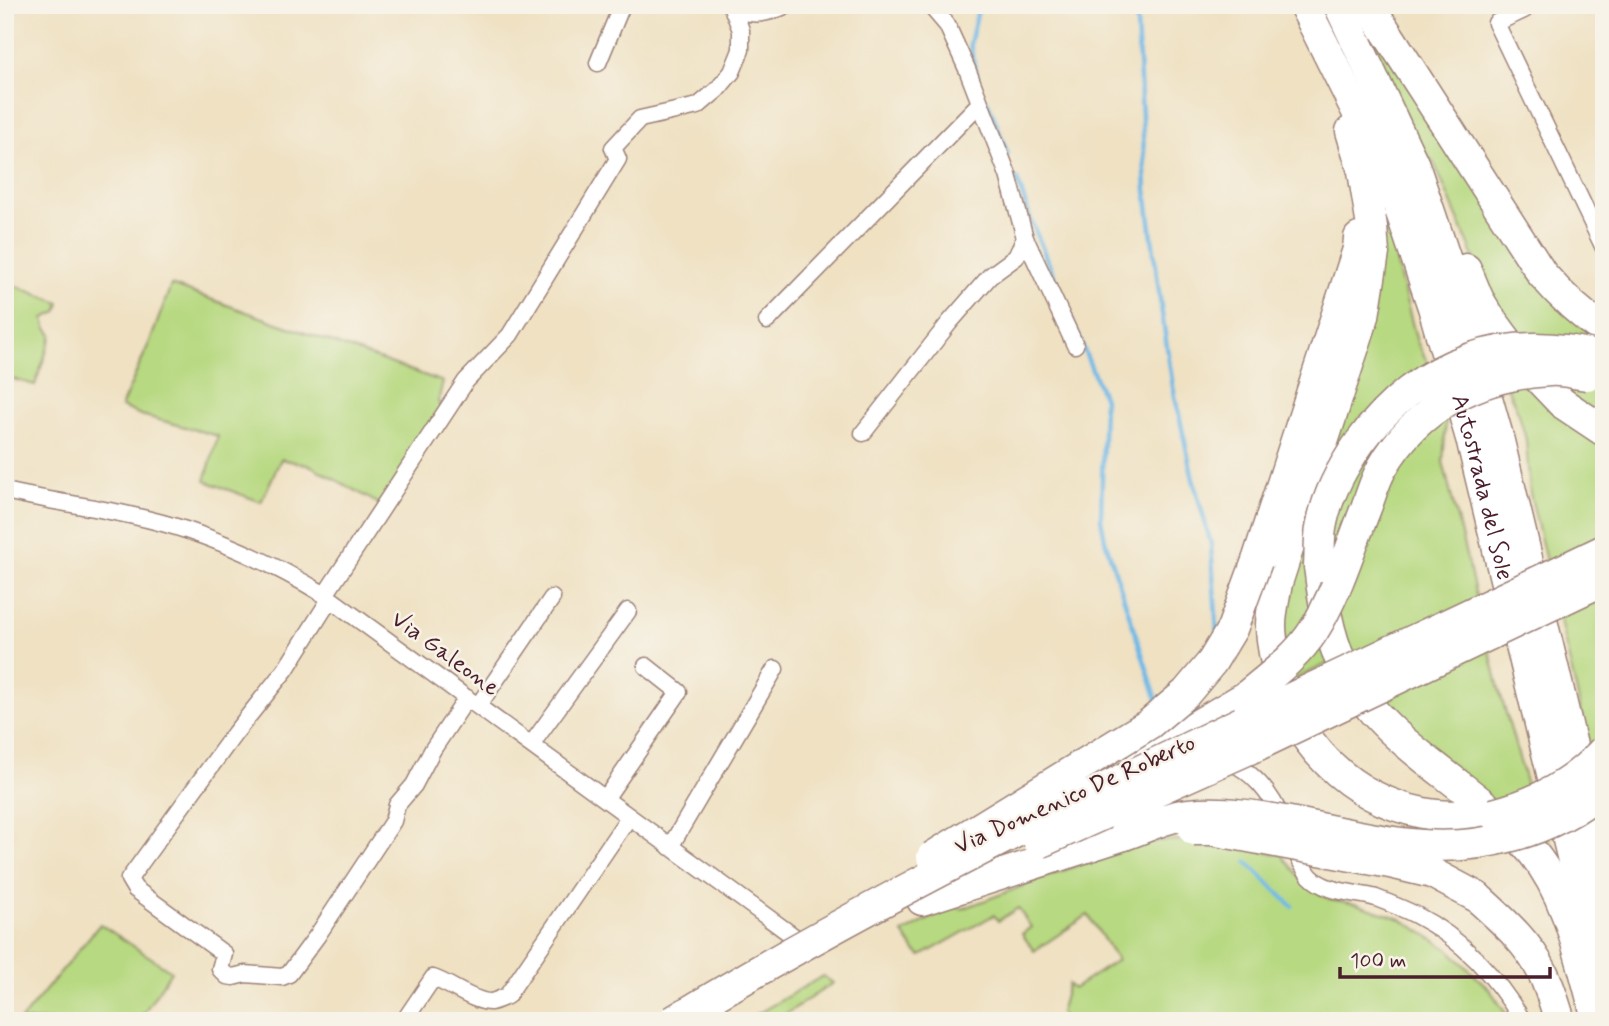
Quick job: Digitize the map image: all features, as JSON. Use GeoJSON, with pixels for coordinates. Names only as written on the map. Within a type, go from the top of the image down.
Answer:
{"type":"FeatureCollection","features":[{"type":"Feature","properties":{"kind":"highway"},"geometry":{"type":"LineString","coordinates":[[1296,5],[1354,136],[1366,186],[1374,253],[1364,316],[1277,583],[1271,626],[1282,694],[1306,738],[1330,766],[1353,784],[1384,802],[1424,814],[1493,814],[1534,801],[1569,782],[1604,750]]}},
{"type":"Feature","properties":{"kind":"highway","name":"Autostrada del Sole"},"geometry":{"type":"LineString","coordinates":[[1304,5],[1388,174],[1433,307],[1472,442],[1604,989]]}},
{"type":"Feature","properties":{"kind":"highway","name":"Autostrada del Sole"},"geometry":{"type":"LineString","coordinates":[[1339,5],[1414,165],[1459,299],[1497,433],[1604,879]]}},
{"type":"Feature","properties":{"kind":"highway"},"geometry":{"type":"LineString","coordinates":[[1369,5],[1542,274],[1579,313],[1604,330]]}},
{"type":"Feature","properties":{"kind":"highway"},"geometry":{"type":"LineString","coordinates":[[1414,165],[1453,236],[1478,298],[1488,315],[1522,360],[1562,403],[1604,431]]}},
{"type":"Feature","properties":{"kind":"highway"},"geometry":{"type":"LineString","coordinates":[[776,960],[971,831],[1149,724],[1186,692],[1212,663],[1232,629],[1257,561],[1358,249],[1366,186]]}},
{"type":"Feature","properties":{"kind":"highway"},"geometry":{"type":"LineString","coordinates":[[1598,371],[1576,351],[1553,348],[1496,351],[1465,359],[1443,369],[1402,395],[1375,422],[1351,454],[1334,488],[1321,527],[1319,566],[1331,635],[1342,664],[1357,689],[1398,736],[1499,816],[1534,854],[1551,881],[1566,909],[1598,1021]]}},
{"type":"Feature","properties":{"kind":"highway"},"geometry":{"type":"LineString","coordinates":[[1060,811],[1148,753],[1245,697],[1284,666],[1313,632],[1332,595],[1382,468],[1406,435],[1425,416],[1450,398],[1476,385],[1506,376],[1552,370],[1598,371]]}},
{"type":"Feature","properties":{"kind":"highway"},"geometry":{"type":"LineString","coordinates":[[673,1021],[915,883],[1604,550]]}},
{"type":"Feature","properties":{"kind":"highway"},"geometry":{"type":"LineString","coordinates":[[710,1021],[922,900],[1031,846],[1256,746],[1604,580]]}},
{"type":"Feature","properties":{"kind":"highway"},"geometry":{"type":"LineString","coordinates":[[922,900],[1187,814],[1241,813],[1410,844],[1451,846],[1490,841],[1540,826],[1576,809],[1604,788]]}},
{"type":"Feature","properties":{"kind":"highway"},"geometry":{"type":"LineString","coordinates":[[1124,835],[1173,830],[1211,830],[1432,873],[1477,897],[1507,924],[1544,974],[1560,1021]]}},
{"type":"Feature","properties":{"kind":"street"},"geometry":{"type":"LineString","coordinates":[[598,63],[622,5]]}},
{"type":"Feature","properties":{"kind":"street"},"geometry":{"type":"LineString","coordinates":[[732,7],[748,15],[762,14],[787,5]]}},
{"type":"Feature","properties":{"kind":"street"},"geometry":{"type":"LineString","coordinates":[[930,5],[947,25],[981,103],[1008,174],[1025,238],[1075,345]]}},
{"type":"Feature","properties":{"kind":"street"},"geometry":{"type":"LineString","coordinates":[[1524,5],[1524,10],[1496,23],[1604,248]]}},
{"type":"Feature","properties":{"kind":"street"},"geometry":{"type":"LineString","coordinates":[[552,598],[473,702],[433,749],[414,785],[397,805],[393,821],[293,970],[282,977],[245,974],[233,977],[222,972],[220,969],[224,954],[131,884],[130,876],[235,733],[286,669],[328,597],[466,382],[510,335],[526,311],[555,258],[618,159],[613,148],[640,119],[698,106],[717,90],[732,72],[741,50],[741,30],[732,7]]}},
{"type":"Feature","properties":{"kind":"street"},"geometry":{"type":"LineString","coordinates":[[768,321],[981,103]]}},
{"type":"Feature","properties":{"kind":"street"},"geometry":{"type":"LineString","coordinates":[[863,433],[949,323],[990,276],[1016,257],[1025,238]]}},
{"type":"Feature","properties":{"kind":"street","name":"Via Galeone"},"geometry":{"type":"LineString","coordinates":[[5,491],[84,506],[188,531],[278,567],[328,597],[812,950]]}},
{"type":"Feature","properties":{"kind":"street"},"geometry":{"type":"LineString","coordinates":[[531,745],[628,611]]}},
{"type":"Feature","properties":{"kind":"street"},"geometry":{"type":"LineString","coordinates":[[605,799],[679,692],[646,666]]}},
{"type":"Feature","properties":{"kind":"street"},"geometry":{"type":"LineString","coordinates":[[670,847],[775,669]]}},
{"type":"Feature","properties":{"kind":"street","name":"Via Domenico De Roberto"},"geometry":{"type":"LineString","coordinates":[[694,1021],[884,910],[1035,833],[1199,760],[1221,758],[1237,764],[1261,784],[1278,810],[1294,847],[1311,876],[1326,887],[1376,898],[1417,916],[1450,937],[1476,959],[1503,989],[1522,1021]]}},
{"type":"Feature","properties":{"kind":"street"},"geometry":{"type":"LineString","coordinates":[[404,1021],[433,978],[480,1000],[493,1002],[506,996],[629,817]]}},
{"type":"Feature","properties":{"kind":"green space"},"geometry":{"type":"Polygon","coordinates":[[[1352,5],[1604,339],[1604,420],[1560,389],[1490,295],[1435,165],[1414,136],[1352,5]]]}},
{"type":"Feature","properties":{"kind":"green space"},"geometry":{"type":"Polygon","coordinates":[[[1382,207],[1417,342],[1441,388],[1446,422],[1443,462],[1499,689],[1528,789],[1556,859],[1384,705],[1348,654],[1289,682],[1281,615],[1382,207]]]}},
{"type":"Feature","properties":{"kind":"green space"},"geometry":{"type":"Polygon","coordinates":[[[5,282],[60,303],[57,312],[44,318],[52,335],[35,385],[5,377],[5,282]]]}},
{"type":"Feature","properties":{"kind":"green space"},"geometry":{"type":"Polygon","coordinates":[[[171,285],[443,382],[438,402],[443,409],[381,505],[311,466],[281,459],[261,502],[205,481],[218,436],[121,407],[171,285]]]}},
{"type":"Feature","properties":{"kind":"green space"},"geometry":{"type":"Polygon","coordinates":[[[1498,367],[1604,441],[1604,809],[1530,493],[1526,440],[1519,414],[1498,367]]]}},
{"type":"Feature","properties":{"kind":"green space"},"geometry":{"type":"Polygon","coordinates":[[[1210,839],[1282,855],[1306,885],[1329,899],[1356,904],[1401,919],[1448,949],[1490,990],[1511,1021],[1069,1021],[1060,1013],[1068,984],[1073,989],[1117,960],[1088,915],[1034,951],[1022,934],[1031,927],[1018,908],[998,921],[994,915],[921,956],[903,933],[953,906],[962,909],[1118,850],[1158,841],[1210,839]]]}},
{"type":"Feature","properties":{"kind":"green space"},"geometry":{"type":"Polygon","coordinates":[[[100,924],[171,971],[142,1016],[148,1021],[20,1021],[100,924]]]}},
{"type":"Feature","properties":{"kind":"green space"},"geometry":{"type":"Polygon","coordinates":[[[823,976],[833,983],[775,1021],[745,1021],[823,976]]]}},
{"type":"Feature","properties":{"kind":"waterway"},"geometry":{"type":"LineString","coordinates":[[977,76],[970,44],[979,5]]}},
{"type":"Feature","properties":{"kind":"waterway"},"geometry":{"type":"LineString","coordinates":[[1136,5],[1146,190],[1161,307],[1173,387],[1193,479],[1211,544],[1217,631]]}},
{"type":"Feature","properties":{"kind":"waterway"},"geometry":{"type":"LineString","coordinates":[[987,100],[1008,154]]}},
{"type":"Feature","properties":{"kind":"waterway"},"geometry":{"type":"LineString","coordinates":[[1017,179],[1030,218],[1104,399],[1101,519],[1105,540],[1157,700]]}},
{"type":"Feature","properties":{"kind":"waterway"},"geometry":{"type":"LineString","coordinates":[[1247,862],[1292,906]]}}]}
